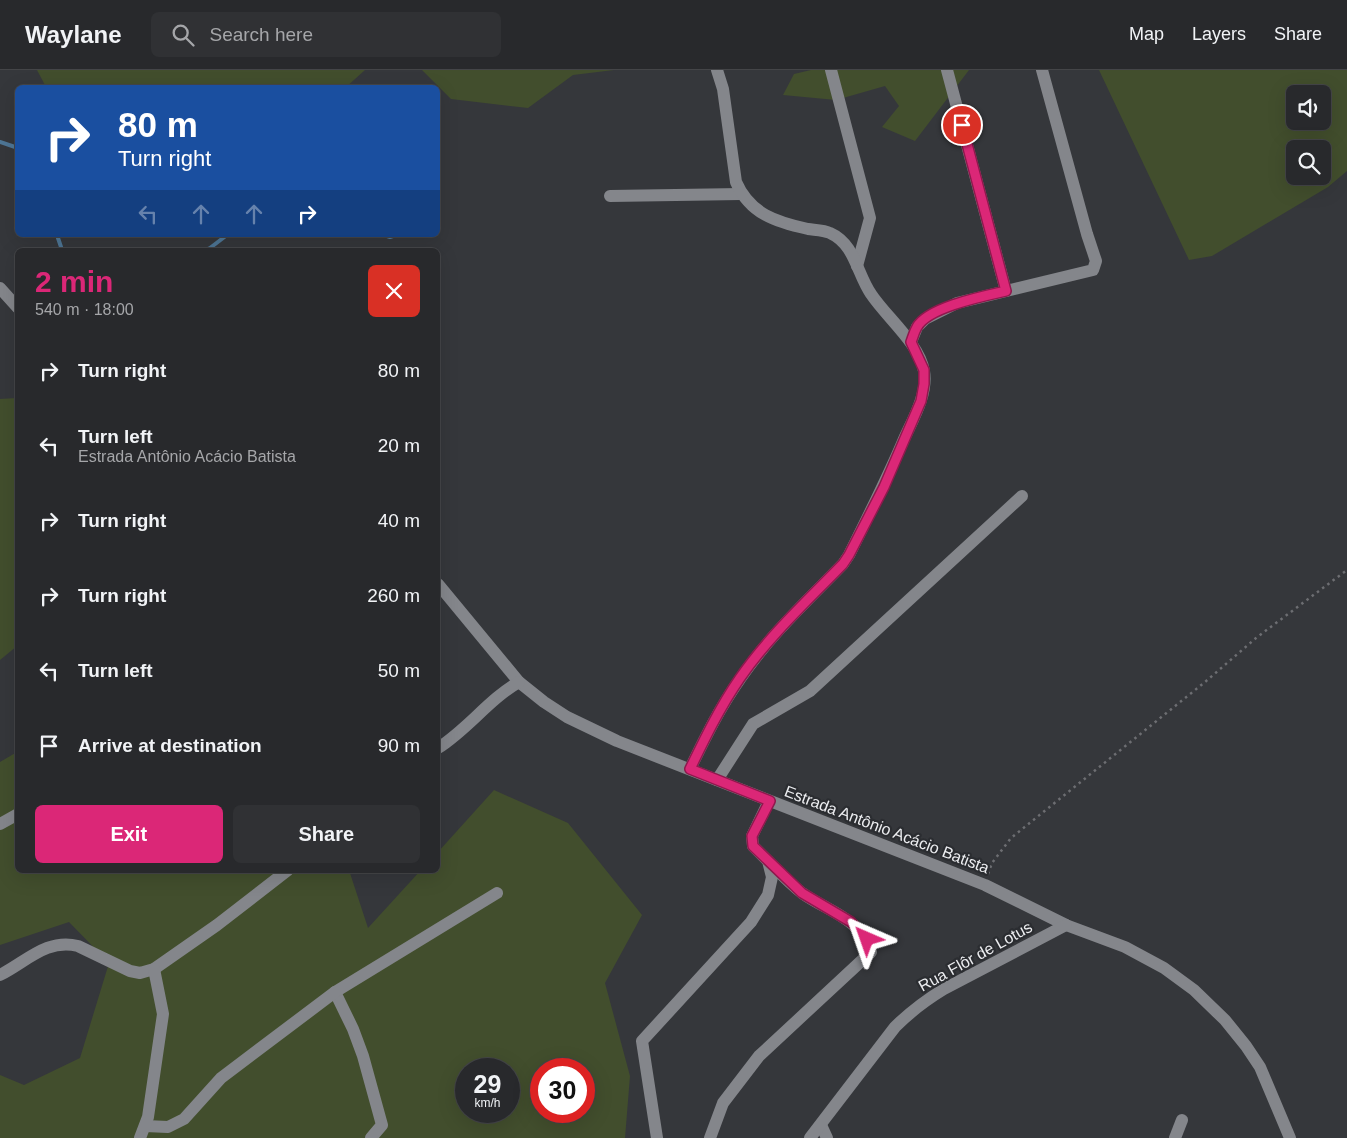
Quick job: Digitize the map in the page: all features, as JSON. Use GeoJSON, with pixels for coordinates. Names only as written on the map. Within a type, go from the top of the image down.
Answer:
{"type":"FeatureCollection","features":[{"type":"Feature","properties":{"kind":"street"},"geometry":{"type":"LineString","coordinates":[[690,769],[714,721],[740,678],[773,637],[843,564],[849,555],[884,487],[921,401],[924,384],[924,370],[911,342],[881,309],[866,287],[848,246],[830,232],[786,224],[772,219],[759,212],[741,194],[736,182],[723,89],[717,70]]}},
{"type":"Feature","properties":{"kind":"street"},"geometry":{"type":"LineString","coordinates":[[947,70],[1006,291]]}},
{"type":"Feature","properties":{"kind":"street"},"geometry":{"type":"LineString","coordinates":[[911,342],[917,327],[924,318],[957,303],[1085,273],[1096,266],[1095,256],[1086,234],[1042,70]]}},
{"type":"Feature","properties":{"kind":"street"},"geometry":{"type":"LineString","coordinates":[[835,71],[870,218],[857,266]]}},
{"type":"Feature","properties":{"kind":"street"},"geometry":{"type":"LineString","coordinates":[[610,196],[741,194]]}},
{"type":"Feature","properties":{"kind":"street"},"geometry":{"type":"LineString","coordinates":[[0,288],[15,305]]}},
{"type":"Feature","properties":{"kind":"street"},"geometry":{"type":"LineString","coordinates":[[717,780],[753,724],[810,691],[1022,496]]}},
{"type":"Feature","properties":{"kind":"street","name":"Estrada Antônio Acácio Batista"},"geometry":{"type":"LineString","coordinates":[[440,586],[520,682],[544,702],[584,726],[617,741],[985,885],[1066,925],[1125,947],[1164,968],[1194,990],[1225,1020],[1255,1060],[1263,1074],[1290,1138]]}},
{"type":"Feature","properties":{"kind":"street"},"geometry":{"type":"LineString","coordinates":[[440,746],[464,728],[508,688],[520,682]]}},
{"type":"Feature","properties":{"kind":"street"},"geometry":{"type":"LineString","coordinates":[[710,1138],[723,1103],[759,1056],[871,952],[867,939],[851,922],[802,893],[753,846],[752,836],[770,801]]}},
{"type":"Feature","properties":{"kind":"street"},"geometry":{"type":"LineString","coordinates":[[0,824],[15,816]]}},
{"type":"Feature","properties":{"kind":"street"},"geometry":{"type":"LineString","coordinates":[[657,1138],[642,1041],[751,922],[768,895],[772,877],[768,861]]}},
{"type":"Feature","properties":{"kind":"street"},"geometry":{"type":"LineString","coordinates":[[0,975],[38,951],[54,945],[69,944],[78,946],[130,971],[140,972],[154,969],[217,925],[284,873]]}},
{"type":"Feature","properties":{"kind":"street"},"geometry":{"type":"LineString","coordinates":[[142,1132],[168,1127],[184,1119],[221,1078],[335,992],[497,893]]}},
{"type":"Feature","properties":{"kind":"street","name":"Rua Flôr de Lotus"},"geometry":{"type":"LineString","coordinates":[[810,1138],[895,1027],[914,1010],[944,989],[1066,925]]}},
{"type":"Feature","properties":{"kind":"street"},"geometry":{"type":"LineString","coordinates":[[142,1132],[148,1118],[164,1014],[154,969]]}},
{"type":"Feature","properties":{"kind":"street"},"geometry":{"type":"LineString","coordinates":[[335,992],[353,1029],[363,1056],[382,1125],[371,1138]]}},
{"type":"Feature","properties":{"kind":"street"},"geometry":{"type":"LineString","coordinates":[[1175,1138],[1182,1120]]}},
{"type":"Feature","properties":{"kind":"street"},"geometry":{"type":"LineString","coordinates":[[821,1125],[827,1138]]}},
{"type":"Feature","properties":{"kind":"path"},"geometry":{"type":"LineString","coordinates":[[985,885],[992,863],[1011,838],[1205,682],[1256,638],[1347,570]]}},
{"type":"Feature","properties":{"kind":"green space"},"geometry":{"type":"Polygon","coordinates":[[[37,70],[365,70],[348,85],[45,85],[37,70]]]}},
{"type":"Feature","properties":{"kind":"green space"},"geometry":{"type":"Polygon","coordinates":[[[422,70],[614,70],[573,75],[528,108],[451,99],[440,88],[440,85],[437,85],[422,70]]]}},
{"type":"Feature","properties":{"kind":"green space"},"geometry":{"type":"Polygon","coordinates":[[[811,70],[969,70],[915,141],[882,127],[899,106],[885,86],[836,100],[783,95],[794,74],[811,70]]]}},
{"type":"Feature","properties":{"kind":"green space"},"geometry":{"type":"Polygon","coordinates":[[[1099,70],[1347,70],[1347,171],[1331,184],[1331,140],[1286,140],[1286,185],[1330,185],[1212,256],[1189,260],[1099,70]]]}},
{"type":"Feature","properties":{"kind":"green space"},"geometry":{"type":"Polygon","coordinates":[[[15,398],[15,648],[0,660],[0,399],[15,398]]]}},
{"type":"Feature","properties":{"kind":"green space"},"geometry":{"type":"Polygon","coordinates":[[[15,753],[15,873],[350,873],[368,928],[418,873],[440,873],[440,850],[494,790],[568,823],[642,915],[605,983],[630,1076],[625,1138],[0,1138],[0,1075],[24,1085],[80,1058],[109,963],[69,922],[0,945],[0,762],[15,753]]]}},
{"type":"Feature","properties":{"kind":"waterway"},"geometry":{"type":"LineString","coordinates":[[0,142],[15,147]]}},
{"type":"Feature","properties":{"kind":"waterway"},"geometry":{"type":"LineString","coordinates":[[58,237],[61,248]]}},
{"type":"Feature","properties":{"kind":"waterway"},"geometry":{"type":"LineString","coordinates":[[210,248],[224,237]]}},
{"type":"Feature","properties":{"kind":"route"},"geometry":{"type":"LineString","coordinates":[[867,939],[851,922],[802,893],[753,846],[752,836],[770,801],[690,769],[714,721],[740,678],[773,637],[843,564],[884,487],[921,401],[924,370],[911,342],[917,327],[924,318],[957,303],[1006,291],[962,125]]}}]}
